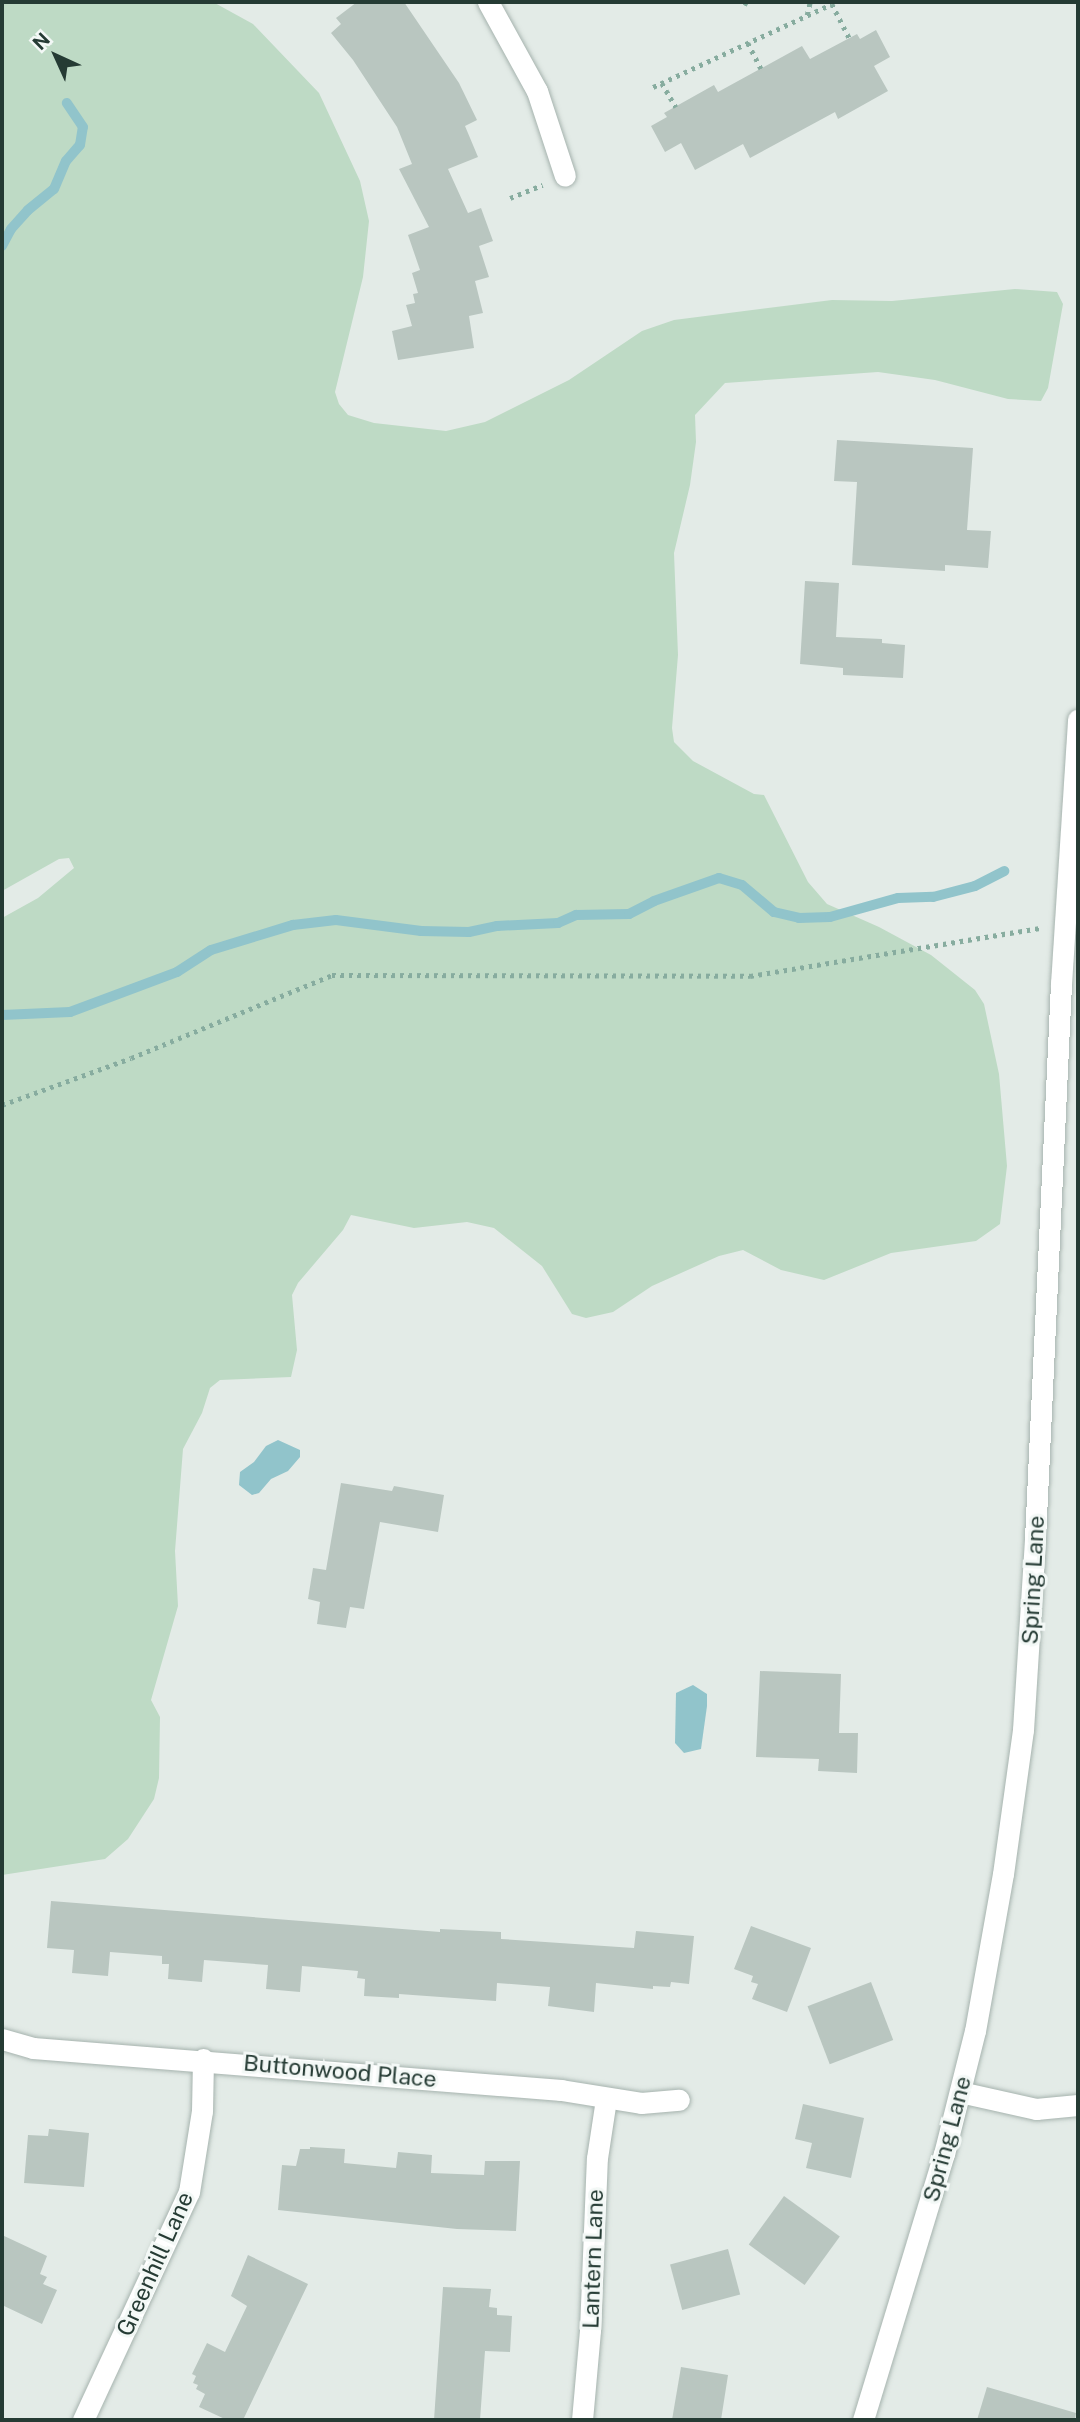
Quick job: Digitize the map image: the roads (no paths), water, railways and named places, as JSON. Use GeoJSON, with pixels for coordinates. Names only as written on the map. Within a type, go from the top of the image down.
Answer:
{"type":"FeatureCollection","features":[{"type":"Feature","properties":{"kind":"street"},"geometry":{"type":"LineString","coordinates":[[488,2],[537,91],[565,176]]}},
{"type":"Feature","properties":{"kind":"street","name":"Spring Lane"},"geometry":{"type":"LineString","coordinates":[[863,2420],[923,2228],[960,2092],[1003,1874],[1023,1730],[1078,720]]}},
{"type":"Feature","properties":{"kind":"street","name":"Buttonwood Place"},"geometry":{"type":"LineString","coordinates":[[2,2039],[33,2048],[203,2059],[561,2090],[641,2103],[679,2100]]}},
{"type":"Feature","properties":{"kind":"street","name":"Greenhill Lane"},"geometry":{"type":"LineString","coordinates":[[83,2420],[189,2192],[197,2156],[202,2111],[203,2059]]}},
{"type":"Feature","properties":{"kind":"street"},"geometry":{"type":"LineString","coordinates":[[960,2092],[1036,2109],[1078,2105]]}},
{"type":"Feature","properties":{"kind":"street","name":"Lantern Lane"},"geometry":{"type":"LineString","coordinates":[[582,2420],[590,2330],[597,2158],[606,2099]]}},
{"type":"Feature","properties":{"kind":"water"},"geometry":{"type":"Polygon","coordinates":[[[278,1440],[300,1450],[300,1457],[288,1471],[271,1479],[259,1493],[252,1495],[239,1485],[240,1472],[254,1462],[266,1446],[278,1440]]]}},
{"type":"Feature","properties":{"kind":"water"},"geometry":{"type":"Polygon","coordinates":[[[693,1685],[707,1694],[707,1706],[701,1749],[684,1753],[675,1743],[676,1693],[693,1685]]]}},
{"type":"Feature","properties":{"kind":"waterway"},"geometry":{"type":"LineString","coordinates":[[2,246],[11,229],[28,210],[54,189],[66,161],[80,145],[83,127],[67,103]]}},
{"type":"Feature","properties":{"kind":"waterway"},"geometry":{"type":"LineString","coordinates":[[2,1015],[70,1012],[177,972],[211,950],[293,925],[336,920],[421,931],[469,932],[497,926],[558,923],[576,915],[629,914],[654,901],[719,878],[742,885],[774,912],[799,918],[830,917],[898,898],[933,897],[975,886],[1004,871]]}}]}
